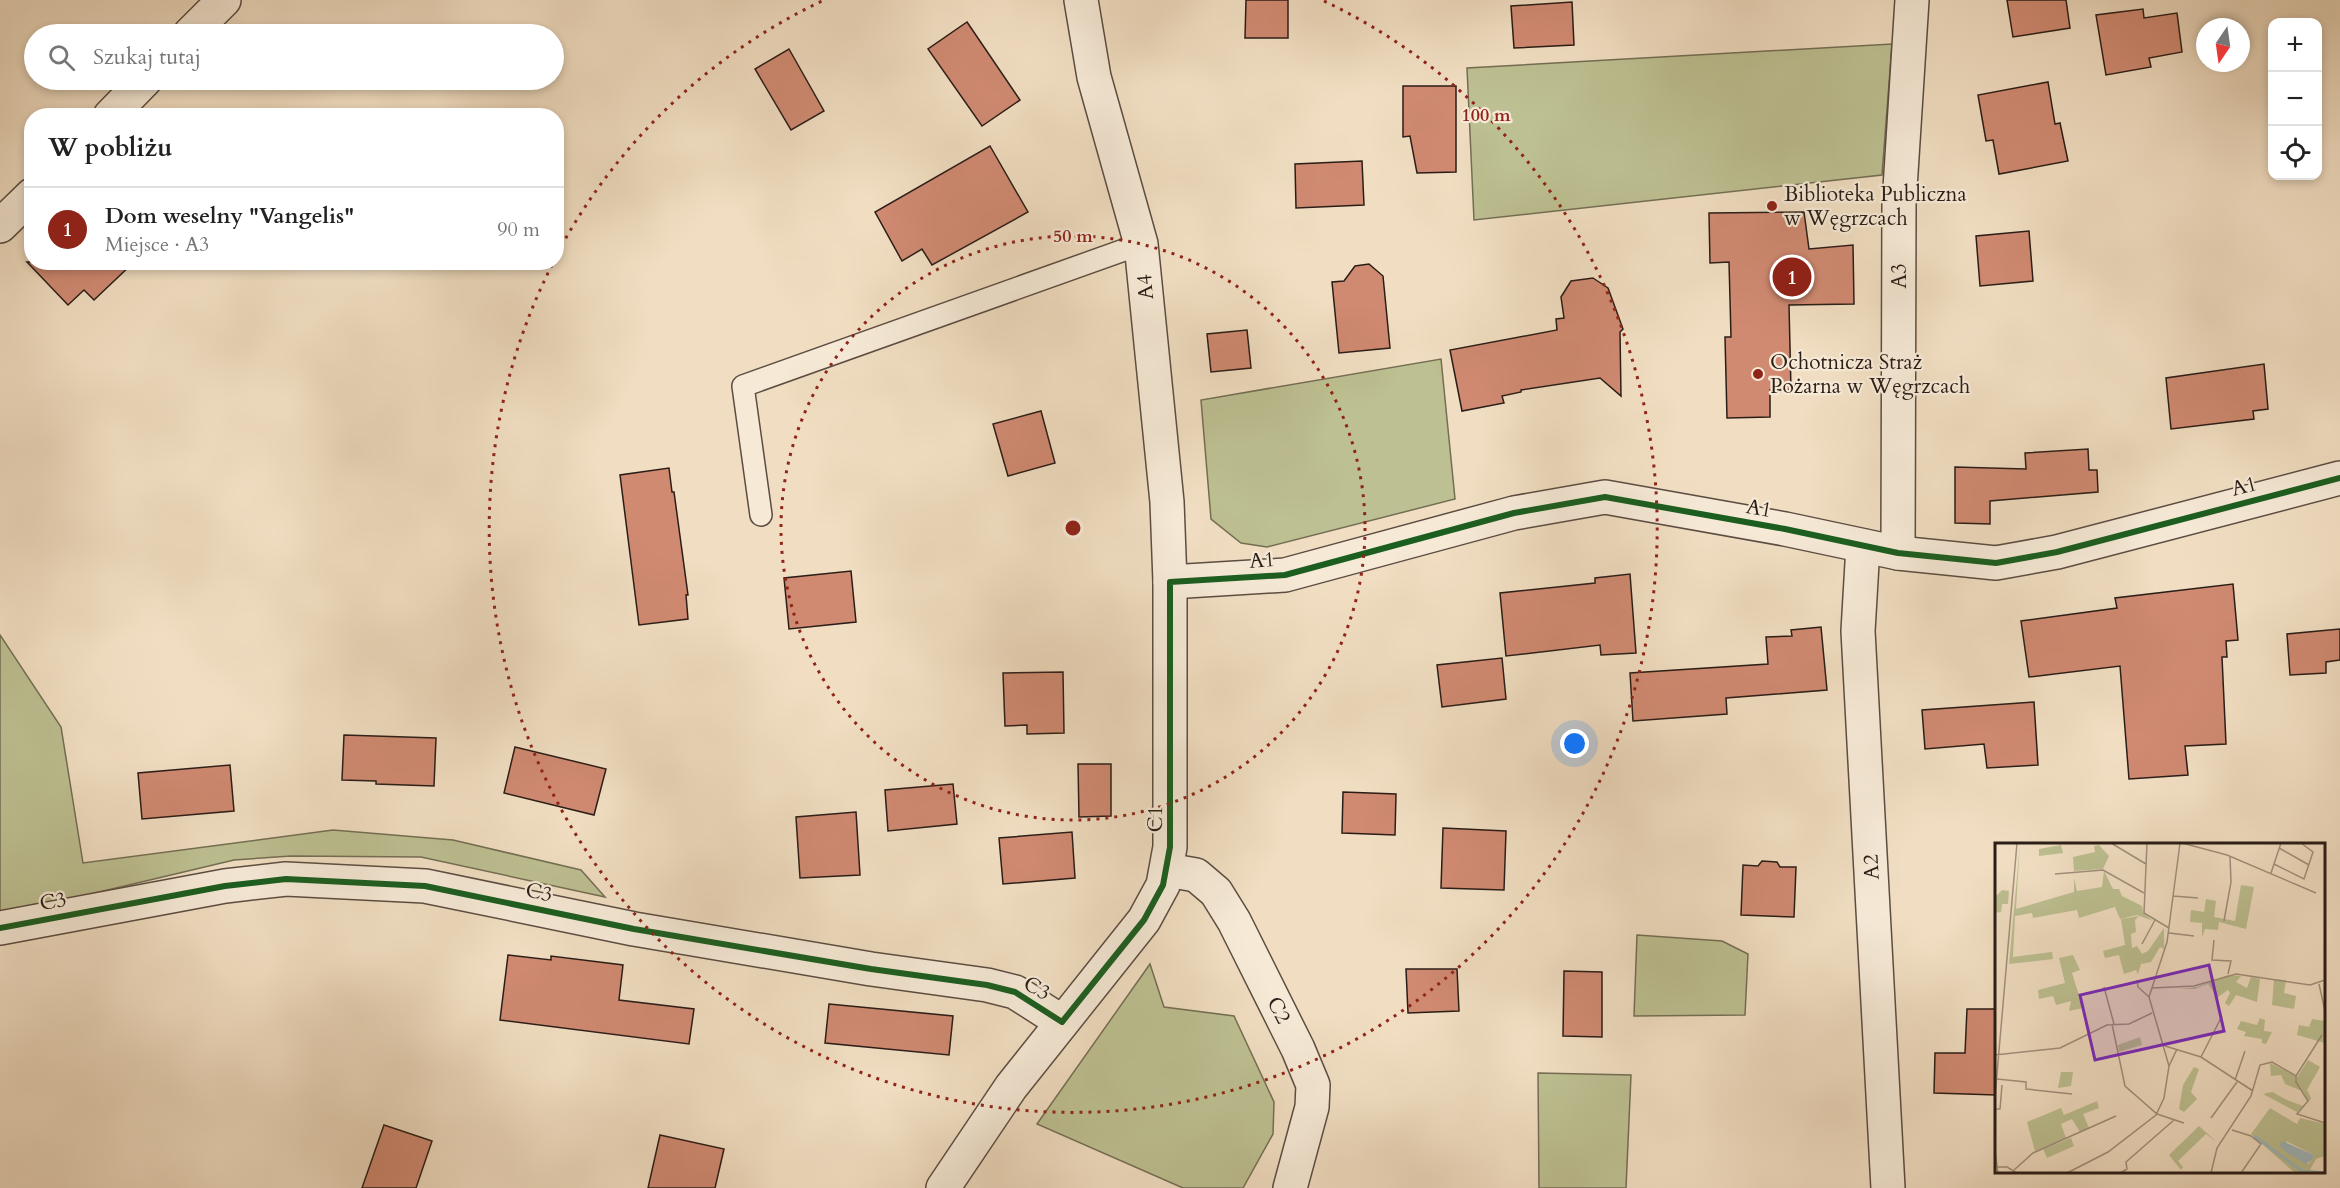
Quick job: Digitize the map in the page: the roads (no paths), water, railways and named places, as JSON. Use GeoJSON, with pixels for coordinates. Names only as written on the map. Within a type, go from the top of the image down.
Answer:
{"type":"FeatureCollection","features":[{"type":"Feature","properties":{"kind":"street"},"geometry":{"type":"LineString","coordinates":[[200,24],[224,0]]}},
{"type":"Feature","properties":{"kind":"street","name":"A4"},"geometry":{"type":"LineString","coordinates":[[1081,0],[1094,78],[1141,244],[1165,473],[1170,582]]}},
{"type":"Feature","properties":{"kind":"street","name":"A3"},"geometry":{"type":"LineString","coordinates":[[1898,553],[1899,204],[1912,0]]}},
{"type":"Feature","properties":{"kind":"street"},"geometry":{"type":"LineString","coordinates":[[118,108],[135,90]]}},
{"type":"Feature","properties":{"kind":"street"},"geometry":{"type":"LineString","coordinates":[[0,226],[24,203]]}},
{"type":"Feature","properties":{"kind":"street","name":"A1"},"geometry":{"type":"LineString","coordinates":[[1170,582],[1285,575],[1514,513],[1605,497],[1785,529],[1898,553],[1996,563],[2057,552],[2340,478]]}},
{"type":"Feature","properties":{"kind":"street","name":"A2"},"geometry":{"type":"LineString","coordinates":[[1863,546],[1858,631],[1888,1188]]}},
{"type":"Feature","properties":{"kind":"street","name":"C1"},"geometry":{"type":"LineString","coordinates":[[943,1188],[1011,1087],[1144,920],[1155,902],[1167,870],[1172,825],[1170,582]]}},
{"type":"Feature","properties":{"kind":"street","name":"C2"},"geometry":{"type":"LineString","coordinates":[[1167,870],[1196,875],[1216,892],[1234,921],[1298,1049],[1313,1085],[1312,1107],[1290,1188]]}},
{"type":"Feature","properties":{"kind":"street","name":"C3"},"geometry":{"type":"LineString","coordinates":[[0,928],[225,886],[286,879],[425,886],[634,929],[871,969],[987,985],[1015,992],[1062,1022]]}},
{"type":"Feature","properties":{"kind":"lane"},"geometry":{"type":"LineString","coordinates":[[761,515],[743,386],[1141,244]]}},
{"type":"Feature","properties":{"kind":"place","name":"Biblioteka Publiczna w Węgrzcach"},"geometry":{"type":"Point","coordinates":[1772,206]}},
{"type":"Feature","properties":{"kind":"place","name":"Dom weselny \"Vangelis\""},"geometry":{"type":"Point","coordinates":[1792,277]}},
{"type":"Feature","properties":{"kind":"place","name":"Ochotnicza Straż Pożarna w Węgrzcach"},"geometry":{"type":"Point","coordinates":[1758,374]}}]}
